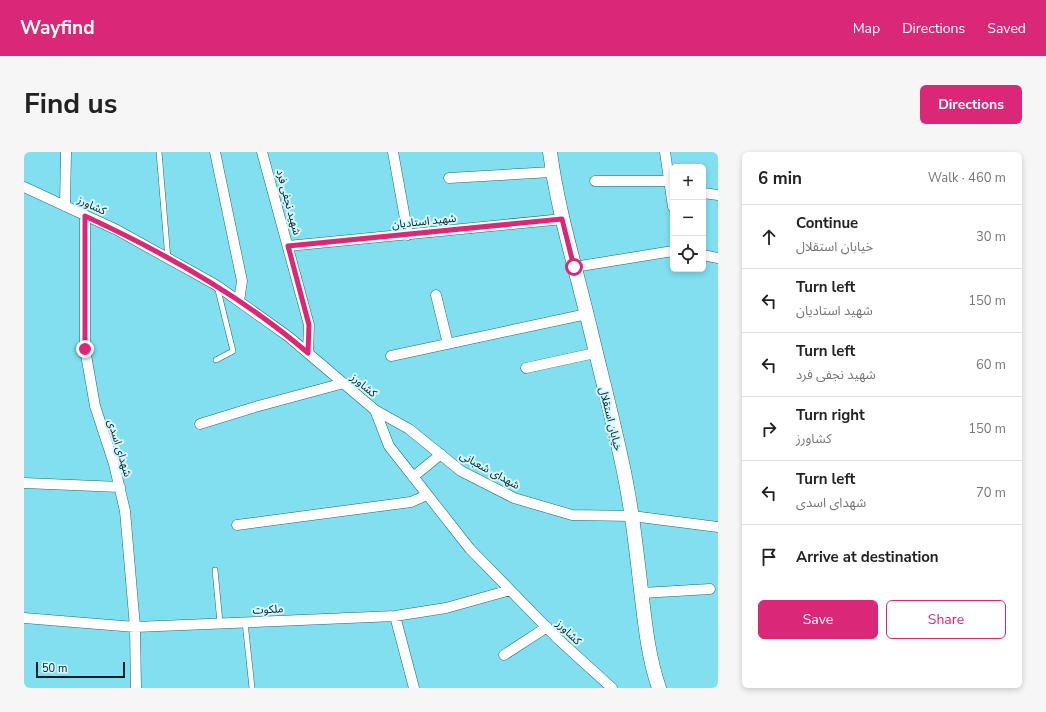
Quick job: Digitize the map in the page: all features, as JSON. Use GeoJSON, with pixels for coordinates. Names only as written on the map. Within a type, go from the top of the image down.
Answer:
{"type":"FeatureCollection","features":[{"type":"Feature","properties":{"kind":"street"},"geometry":{"type":"LineString","coordinates":[[65,206],[66,152]]}},
{"type":"Feature","properties":{"kind":"street"},"geometry":{"type":"LineString","coordinates":[[215,152],[242,281],[239,301]]}},
{"type":"Feature","properties":{"kind":"street","name":"شهید نجفی فرد"},"geometry":{"type":"LineString","coordinates":[[262,152],[309,325],[308,353]]}},
{"type":"Feature","properties":{"kind":"street"},"geometry":{"type":"LineString","coordinates":[[393,152],[408,234]]}},
{"type":"Feature","properties":{"kind":"street","name":"خیابان استقلال"},"geometry":{"type":"LineString","coordinates":[[550,152],[552,172],[562,219],[621,458],[632,516],[647,638],[654,675],[659,688]]}},
{"type":"Feature","properties":{"kind":"street"},"geometry":{"type":"LineString","coordinates":[[665,152],[670,181]]}},
{"type":"Feature","properties":{"kind":"street"},"geometry":{"type":"LineString","coordinates":[[449,178],[552,172]]}},
{"type":"Feature","properties":{"kind":"street"},"geometry":{"type":"LineString","coordinates":[[595,181],[670,187]]}},
{"type":"Feature","properties":{"kind":"street","name":"کشاورز"},"geometry":{"type":"LineString","coordinates":[[24,187],[117,230],[216,286],[289,337],[344,383],[375,410],[389,446],[470,549],[547,627],[612,688]]}},
{"type":"Feature","properties":{"kind":"street"},"geometry":{"type":"LineString","coordinates":[[706,194],[718,195]]}},
{"type":"Feature","properties":{"kind":"street","name":"شهدای اسدی"},"geometry":{"type":"LineString","coordinates":[[85,216],[85,349],[95,406],[114,464],[125,511],[135,627],[136,688]]}},
{"type":"Feature","properties":{"kind":"street","name":"شهید استادیان"},"geometry":{"type":"LineString","coordinates":[[288,246],[562,219]]}},
{"type":"Feature","properties":{"kind":"street"},"geometry":{"type":"LineString","coordinates":[[574,267],[670,252]]}},
{"type":"Feature","properties":{"kind":"street"},"geometry":{"type":"LineString","coordinates":[[706,256],[718,258]]}},
{"type":"Feature","properties":{"kind":"street"},"geometry":{"type":"LineString","coordinates":[[436,295],[448,344]]}},
{"type":"Feature","properties":{"kind":"street"},"geometry":{"type":"LineString","coordinates":[[391,356],[586,314]]}},
{"type":"Feature","properties":{"kind":"street"},"geometry":{"type":"LineString","coordinates":[[526,368],[595,353]]}},
{"type":"Feature","properties":{"kind":"street"},"geometry":{"type":"LineString","coordinates":[[200,424],[255,407],[344,383]]}},
{"type":"Feature","properties":{"kind":"street","name":"شهدای شعبانی"},"geometry":{"type":"LineString","coordinates":[[375,410],[409,429],[461,471],[514,498],[572,515],[632,516],[718,527]]}},
{"type":"Feature","properties":{"kind":"street"},"geometry":{"type":"LineString","coordinates":[[413,477],[441,454]]}},
{"type":"Feature","properties":{"kind":"street"},"geometry":{"type":"LineString","coordinates":[[24,483],[120,487]]}},
{"type":"Feature","properties":{"kind":"street"},"geometry":{"type":"LineString","coordinates":[[236,525],[411,502],[428,495]]}},
{"type":"Feature","properties":{"kind":"street"},"geometry":{"type":"LineString","coordinates":[[642,593],[710,589]]}},
{"type":"Feature","properties":{"kind":"street","name":"ملکوت"},"geometry":{"type":"LineString","coordinates":[[24,618],[135,627],[394,616],[446,608],[510,590]]}},
{"type":"Feature","properties":{"kind":"street"},"geometry":{"type":"LineString","coordinates":[[394,616],[414,688]]}},
{"type":"Feature","properties":{"kind":"street"},"geometry":{"type":"LineString","coordinates":[[504,655],[547,627]]}},
{"type":"Feature","properties":{"kind":"lane"},"geometry":{"type":"LineString","coordinates":[[159,152],[168,259]]}},
{"type":"Feature","properties":{"kind":"lane"},"geometry":{"type":"LineString","coordinates":[[216,286],[232,351],[216,360]]}},
{"type":"Feature","properties":{"kind":"lane"},"geometry":{"type":"LineString","coordinates":[[215,570],[220,623]]}},
{"type":"Feature","properties":{"kind":"lane"},"geometry":{"type":"LineString","coordinates":[[245,622],[252,688]]}},
{"type":"Feature","properties":{"kind":"route"},"geometry":{"type":"LineString","coordinates":[[85,349],[85,216],[117,230],[216,286],[289,337],[308,353],[309,325],[288,246],[562,219],[574,267]]}}]}
